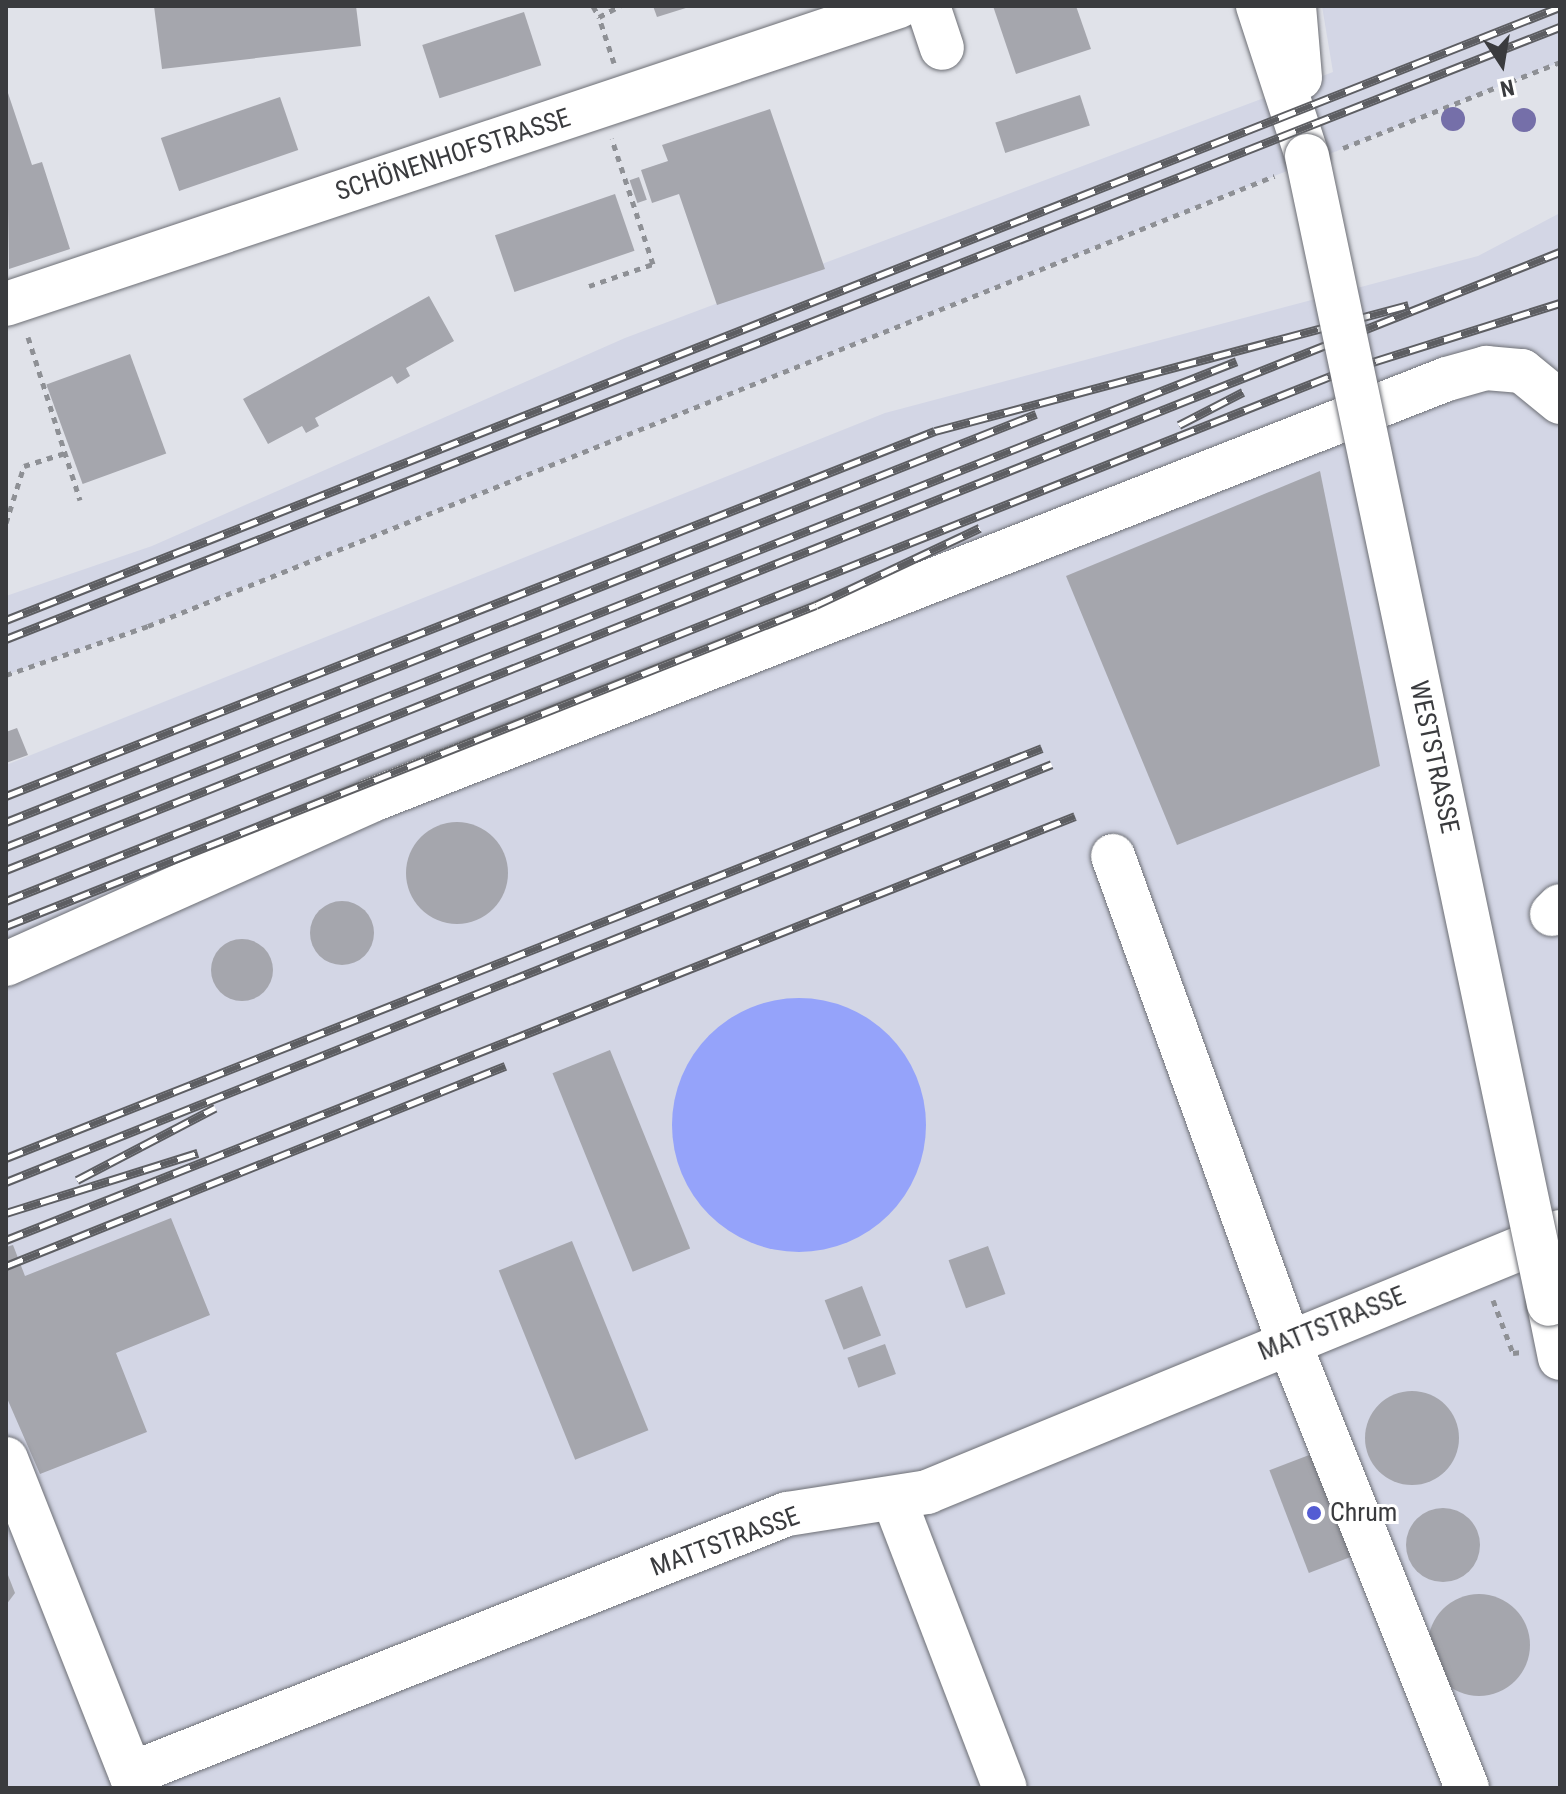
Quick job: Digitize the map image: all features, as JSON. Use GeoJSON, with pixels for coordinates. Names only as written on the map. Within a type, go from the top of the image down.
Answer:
{"type":"FeatureCollection","features":[{"type":"Feature","properties":{"kind":"main road","name":"SCHÖNENHOFSTRASSE"},"geometry":{"type":"LineString","coordinates":[[15,314],[616,112],[899,6]]}},
{"type":"Feature","properties":{"kind":"main road"},"geometry":{"type":"LineString","coordinates":[[928,6],[942,48]]}},
{"type":"Feature","properties":{"kind":"main road","name":"WESTSTRASSE"},"geometry":{"type":"LineString","coordinates":[[1258,6],[1309,160]]}},
{"type":"Feature","properties":{"kind":"main road","name":"WESTSTRASSE"},"geometry":{"type":"LineString","coordinates":[[1294,6],[1309,160],[1560,1358]]}},
{"type":"Feature","properties":{"kind":"main road"},"geometry":{"type":"LineString","coordinates":[[6,964],[372,800],[1447,379],[1486,368],[1522,371],[1560,402]]}},
{"type":"Feature","properties":{"kind":"main road"},"geometry":{"type":"LineString","coordinates":[[1113,856],[1288,1340],[1467,1788]]}},
{"type":"Feature","properties":{"kind":"main road","name":"MATTSTRASSE"},"geometry":{"type":"LineString","coordinates":[[133,1781],[787,1514],[895,1502],[1560,1232]]}},
{"type":"Feature","properties":{"kind":"main road"},"geometry":{"type":"LineString","coordinates":[[6,1459],[133,1781]]}},
{"type":"Feature","properties":{"kind":"main road"},"geometry":{"type":"LineString","coordinates":[[895,1502],[1005,1788]]}},
{"type":"Feature","properties":{"kind":"path"},"geometry":{"type":"LineString","coordinates":[[589,286],[653,264],[616,112],[599,17],[593,6]]}},
{"type":"Feature","properties":{"kind":"path"},"geometry":{"type":"LineString","coordinates":[[599,17],[620,6]]}},
{"type":"Feature","properties":{"kind":"path"},"geometry":{"type":"LineString","coordinates":[[6,675],[163,621],[1560,62]]}},
{"type":"Feature","properties":{"kind":"path"},"geometry":{"type":"LineString","coordinates":[[15,314],[80,500]]}},
{"type":"Feature","properties":{"kind":"path"},"geometry":{"type":"LineString","coordinates":[[6,523],[24,466],[65,453]]}},
{"type":"Feature","properties":{"kind":"path"},"geometry":{"type":"LineString","coordinates":[[1509,1332],[1513,1353]]}},
{"type":"Feature","properties":{"kind":"shaded area"},"geometry":{"type":"Polygon","coordinates":[[[1322,6],[1560,6],[1560,62],[148,626],[6,675],[6,596],[152,546],[625,338],[1333,72],[1322,6]]]}},
{"type":"Feature","properties":{"kind":"shaded area"},"geometry":{"type":"Polygon","coordinates":[[[1560,213],[1560,1788],[6,1788],[6,765],[885,413],[1478,256],[1560,213]]]}},
{"type":"Feature","properties":{"kind":"water"},"geometry":{"type":"Polygon","coordinates":[[[799,998],[848,1008],[889,1035],[916,1076],[926,1125],[916,1174],[889,1215],[848,1242],[799,1252],[750,1242],[709,1215],[682,1174],[672,1125],[682,1076],[709,1035],[750,1008],[799,998]]]}},
{"type":"Feature","properties":{"kind":"building"},"geometry":{"type":"Polygon","coordinates":[[[154,6],[356,6],[361,46],[162,69],[154,6]]]}},
{"type":"Feature","properties":{"kind":"building"},"geometry":{"type":"Polygon","coordinates":[[[653,6],[689,6],[689,7],[657,17],[653,6]]]}},
{"type":"Feature","properties":{"kind":"building"},"geometry":{"type":"Polygon","coordinates":[[[993,6],[1076,6],[1091,49],[1016,74],[993,6]]]}},
{"type":"Feature","properties":{"kind":"building"},"geometry":{"type":"Polygon","coordinates":[[[524,12],[541,65],[440,98],[422,45],[524,12]]]}},
{"type":"Feature","properties":{"kind":"building"},"geometry":{"type":"Polygon","coordinates":[[[6,87],[32,165],[42,162],[70,249],[9,269],[6,87]]]}},
{"type":"Feature","properties":{"kind":"building"},"geometry":{"type":"Polygon","coordinates":[[[1080,95],[1090,125],[1005,153],[995,123],[1080,95]]]}},
{"type":"Feature","properties":{"kind":"building"},"geometry":{"type":"Polygon","coordinates":[[[280,97],[298,150],[179,191],[161,138],[280,97]]]}},
{"type":"Feature","properties":{"kind":"building"},"geometry":{"type":"Polygon","coordinates":[[[770,109],[825,269],[717,305],[679,194],[652,203],[641,170],[668,161],[662,145],[770,109]]]}},
{"type":"Feature","properties":{"kind":"building"},"geometry":{"type":"Polygon","coordinates":[[[639,177],[647,200],[637,203],[630,180],[639,177]]]}},
{"type":"Feature","properties":{"kind":"building"},"geometry":{"type":"Polygon","coordinates":[[[615,194],[635,251],[514,292],[495,235],[615,194]]]}},
{"type":"Feature","properties":{"kind":"building"},"geometry":{"type":"Polygon","coordinates":[[[429,296],[454,341],[406,368],[410,376],[397,384],[392,376],[315,418],[319,426],[306,433],[302,426],[268,444],[243,399],[429,296]]]}},
{"type":"Feature","properties":{"kind":"building"},"geometry":{"type":"Polygon","coordinates":[[[130,354],[166,454],[83,484],[46,384],[130,354]]]}},
{"type":"Feature","properties":{"kind":"building"},"geometry":{"type":"Polygon","coordinates":[[[1320,471],[1380,766],[1177,845],[1066,576],[1320,471]]]}},
{"type":"Feature","properties":{"kind":"building"},"geometry":{"type":"Polygon","coordinates":[[[17,728],[28,755],[6,763],[6,732],[17,728]]]}},
{"type":"Feature","properties":{"kind":"building"},"geometry":{"type":"Polygon","coordinates":[[[457,822],[477,825],[500,844],[505,853],[508,873],[505,893],[486,916],[477,921],[457,924],[437,921],[414,902],[409,893],[406,873],[409,853],[428,830],[437,825],[457,822]]]}},
{"type":"Feature","properties":{"kind":"building"},"geometry":{"type":"Polygon","coordinates":[[[342,901],[360,907],[368,915],[374,933],[368,951],[360,959],[342,965],[324,959],[316,951],[310,933],[316,915],[324,907],[342,901]]]}},
{"type":"Feature","properties":{"kind":"building"},"geometry":{"type":"Polygon","coordinates":[[[236,939],[248,939],[264,948],[271,958],[271,982],[264,992],[248,1001],[236,1001],[216,987],[211,976],[211,964],[225,944],[236,939]]]}},
{"type":"Feature","properties":{"kind":"building"},"geometry":{"type":"Polygon","coordinates":[[[610,1050],[690,1248],[633,1272],[553,1073],[610,1050]]]}},
{"type":"Feature","properties":{"kind":"building"},"geometry":{"type":"Polygon","coordinates":[[[171,1218],[210,1315],[116,1353],[147,1432],[40,1474],[6,1396],[6,1247],[13,1245],[25,1276],[171,1218]]]}},
{"type":"Feature","properties":{"kind":"building"},"geometry":{"type":"Polygon","coordinates":[[[572,1241],[648,1430],[575,1460],[499,1271],[572,1241]]]}},
{"type":"Feature","properties":{"kind":"building"},"geometry":{"type":"Polygon","coordinates":[[[988,1246],[1005,1294],[966,1308],[949,1260],[988,1246]]]}},
{"type":"Feature","properties":{"kind":"building"},"geometry":{"type":"Polygon","coordinates":[[[862,1286],[881,1335],[844,1350],[825,1300],[862,1286]]]}},
{"type":"Feature","properties":{"kind":"building"},"geometry":{"type":"Polygon","coordinates":[[[885,1344],[896,1374],[858,1388],[847,1358],[885,1344]]]}},
{"type":"Feature","properties":{"kind":"building"},"geometry":{"type":"Polygon","coordinates":[[[1412,1391],[1430,1395],[1445,1405],[1455,1420],[1459,1438],[1455,1456],[1445,1471],[1430,1481],[1412,1485],[1394,1481],[1379,1471],[1369,1456],[1365,1438],[1369,1420],[1379,1405],[1394,1395],[1412,1391]]]}},
{"type":"Feature","properties":{"kind":"building","name":"Chrum"},"geometry":{"type":"Polygon","coordinates":[[[1317,1452],[1356,1555],[1309,1573],[1269,1470],[1317,1452]]]}},
{"type":"Feature","properties":{"kind":"building"},"geometry":{"type":"Polygon","coordinates":[[[1443,1508],[1464,1514],[1474,1524],[1480,1545],[1474,1566],[1464,1576],[1443,1582],[1422,1576],[1412,1566],[1406,1545],[1412,1524],[1422,1514],[1443,1508]]]}},
{"type":"Feature","properties":{"kind":"building"},"geometry":{"type":"Polygon","coordinates":[[[6,1570],[15,1593],[6,1605],[6,1570]]]}},
{"type":"Feature","properties":{"kind":"building"},"geometry":{"type":"Polygon","coordinates":[[[1479,1594],[1499,1598],[1515,1609],[1526,1625],[1530,1645],[1526,1665],[1515,1681],[1499,1692],[1479,1696],[1459,1692],[1443,1681],[1432,1665],[1428,1645],[1432,1625],[1443,1609],[1459,1598],[1479,1594]]]}},
{"type":"Feature","properties":{"kind":"railway"},"geometry":{"type":"LineString","coordinates":[[6,620],[1560,7]]}},
{"type":"Feature","properties":{"kind":"railway"},"geometry":{"type":"LineString","coordinates":[[6,639],[1560,27]]}},
{"type":"Feature","properties":{"kind":"railway"},"geometry":{"type":"LineString","coordinates":[[6,870],[1560,252]]}},
{"type":"Feature","properties":{"kind":"railway"},"geometry":{"type":"LineString","coordinates":[[6,901],[1341,372],[1560,303]]}},
{"type":"Feature","properties":{"kind":"railway"},"geometry":{"type":"LineString","coordinates":[[6,796],[935,431],[1409,305]]}},
{"type":"Feature","properties":{"kind":"railway"},"geometry":{"type":"LineString","coordinates":[[6,847],[1237,361]]}},
{"type":"Feature","properties":{"kind":"railway"},"geometry":{"type":"LineString","coordinates":[[1179,425],[1243,392]]}},
{"type":"Feature","properties":{"kind":"railway"},"geometry":{"type":"LineString","coordinates":[[6,822],[1036,414]]}},
{"type":"Feature","properties":{"kind":"railway"},"geometry":{"type":"LineString","coordinates":[[6,926],[816,605],[980,528]]}},
{"type":"Feature","properties":{"kind":"railway"},"geometry":{"type":"LineString","coordinates":[[6,1158],[1042,748]]}},
{"type":"Feature","properties":{"kind":"railway"},"geometry":{"type":"LineString","coordinates":[[6,1182],[1052,764]]}},
{"type":"Feature","properties":{"kind":"railway"},"geometry":{"type":"LineString","coordinates":[[6,1240],[1075,816]]}},
{"type":"Feature","properties":{"kind":"railway"},"geometry":{"type":"LineString","coordinates":[[6,1266],[505,1066]]}},
{"type":"Feature","properties":{"kind":"railway"},"geometry":{"type":"LineString","coordinates":[[77,1180],[215,1108]]}},
{"type":"Feature","properties":{"kind":"railway"},"geometry":{"type":"LineString","coordinates":[[6,1213],[198,1153]]}},
{"type":"Feature","properties":{"kind":"place","name":"Chrum"},"geometry":{"type":"Point","coordinates":[1314,1513]}}]}
